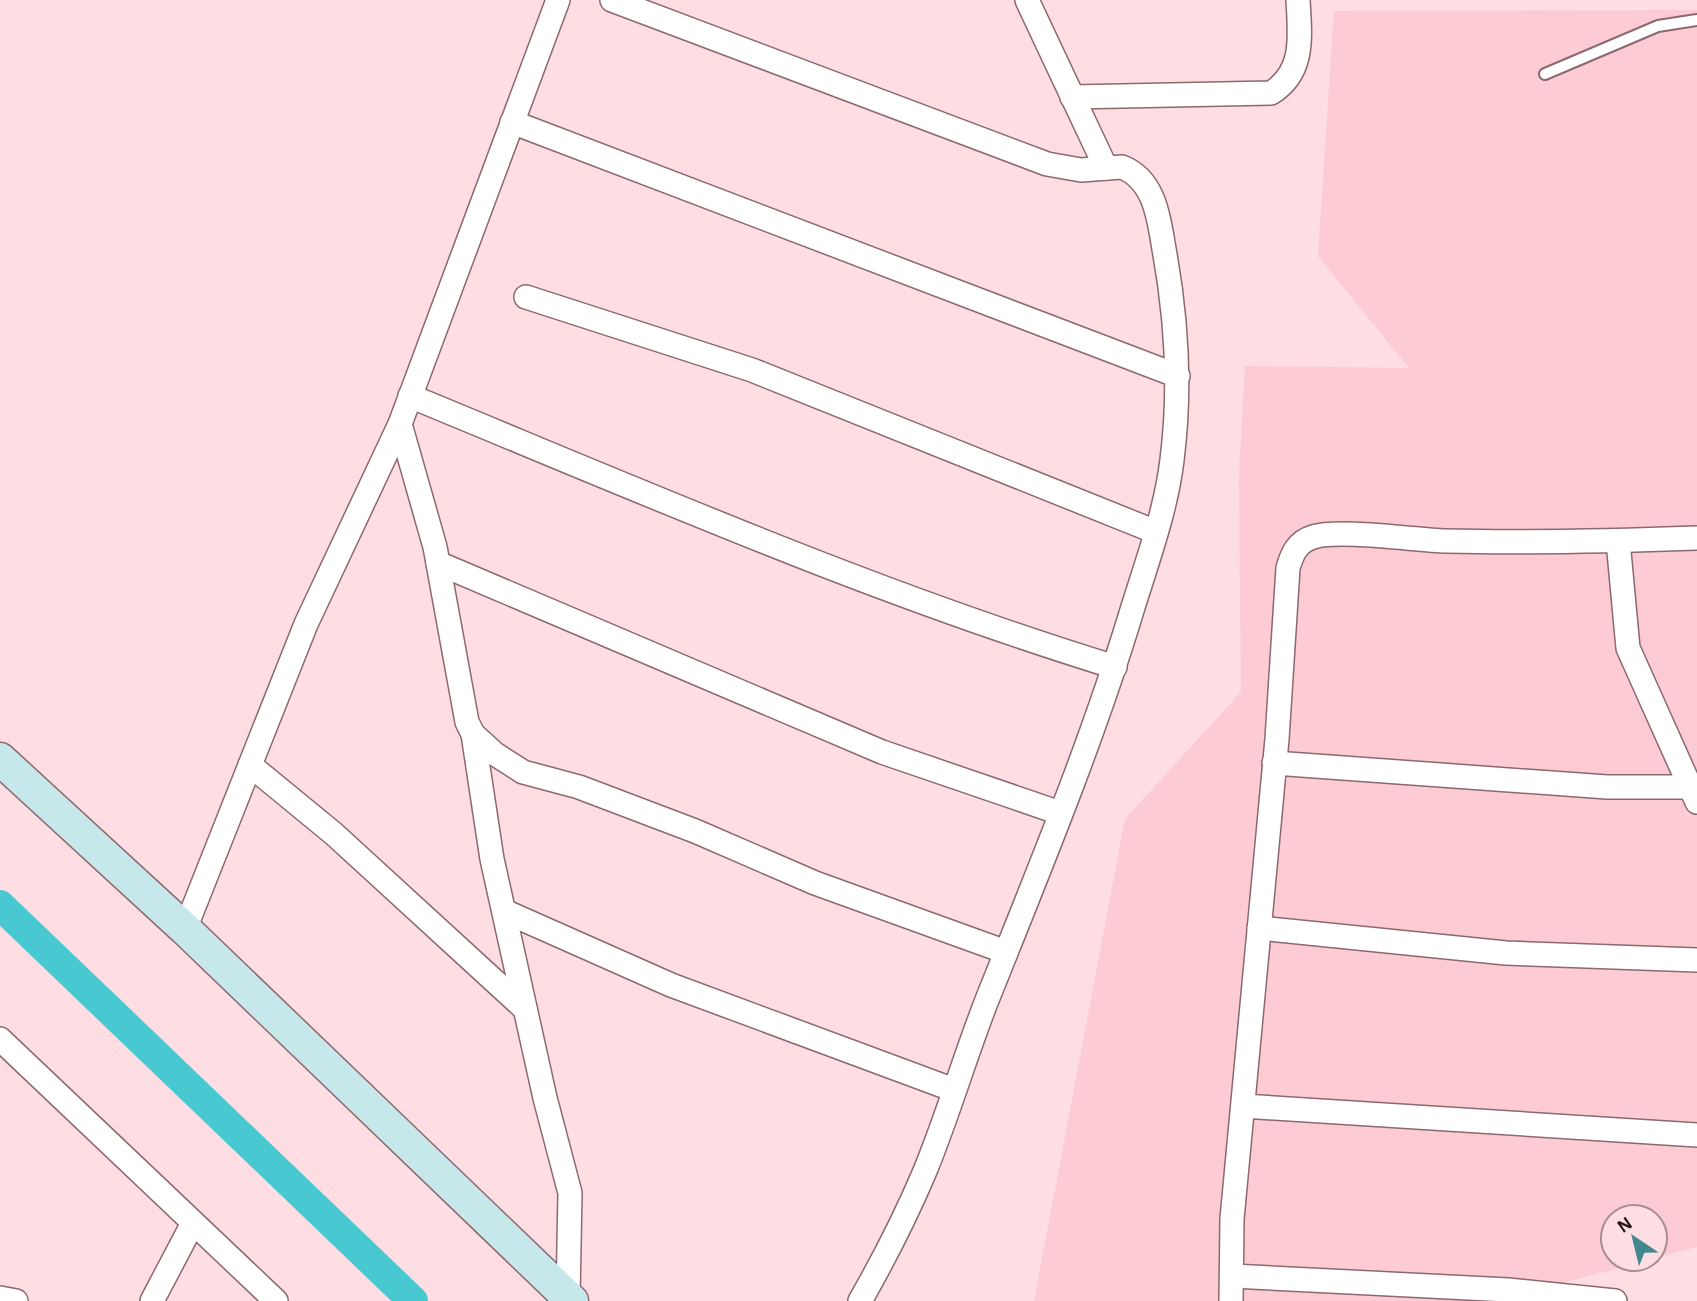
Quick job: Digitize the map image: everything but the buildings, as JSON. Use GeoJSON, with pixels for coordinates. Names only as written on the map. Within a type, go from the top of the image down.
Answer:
{"type":"FeatureCollection","features":[{"type":"Feature","properties":{"kind":"main road"},"geometry":{"type":"LineString","coordinates":[[0,759],[185,929],[570,1299]]}},
{"type":"Feature","properties":{"kind":"street"},"geometry":{"type":"LineString","coordinates":[[185,929],[306,624],[400,424],[558,0]]}},
{"type":"Feature","properties":{"kind":"street"},"geometry":{"type":"LineString","coordinates":[[612,0],[1047,164],[1081,170],[1129,170],[1143,182],[1155,206],[1176,312],[1178,376],[1172,462],[1157,532],[1115,667],[900,1228],[860,1301]]}},
{"type":"Feature","properties":{"kind":"street"},"geometry":{"type":"LineString","coordinates":[[1027,0],[1106,168]]}},
{"type":"Feature","properties":{"kind":"street"},"geometry":{"type":"LineString","coordinates":[[1072,97],[1271,93],[1283,86],[1292,74],[1298,58],[1298,0]]}},
{"type":"Feature","properties":{"kind":"street"},"geometry":{"type":"LineString","coordinates":[[512,122],[1178,376]]}},
{"type":"Feature","properties":{"kind":"street"},"geometry":{"type":"LineString","coordinates":[[526,297],[752,370],[1157,532]]}},
{"type":"Feature","properties":{"kind":"street"},"geometry":{"type":"LineString","coordinates":[[410,396],[754,538],[1016,636],[1115,667]]}},
{"type":"Feature","properties":{"kind":"street"},"geometry":{"type":"LineString","coordinates":[[400,424],[438,563],[466,715],[473,734],[504,911],[570,1193],[570,1299]]}},
{"type":"Feature","properties":{"kind":"street"},"geometry":{"type":"LineString","coordinates":[[1231,1301],[1232,1219],[1274,763],[1287,568],[1292,554],[1301,543],[1328,535],[1447,541],[1697,538]]}},
{"type":"Feature","properties":{"kind":"street"},"geometry":{"type":"LineString","coordinates":[[1274,763],[1693,794],[1628,648],[1618,541]]}},
{"type":"Feature","properties":{"kind":"street"},"geometry":{"type":"LineString","coordinates":[[438,563],[882,752],[1060,813]]}},
{"type":"Feature","properties":{"kind":"street"},"geometry":{"type":"LineString","coordinates":[[473,734],[506,764],[523,772],[579,787],[695,831],[815,883],[1006,952]]}},
{"type":"Feature","properties":{"kind":"street"},"geometry":{"type":"LineString","coordinates":[[250,765],[334,834],[525,1009]]}},
{"type":"Feature","properties":{"kind":"street"},"geometry":{"type":"LineString","coordinates":[[504,911],[671,985],[954,1090]]}},
{"type":"Feature","properties":{"kind":"street"},"geometry":{"type":"LineString","coordinates":[[1259,928],[1506,953],[1697,960]]}},
{"type":"Feature","properties":{"kind":"street"},"geometry":{"type":"LineString","coordinates":[[0,1039],[276,1301]]}},
{"type":"Feature","properties":{"kind":"street"},"geometry":{"type":"LineString","coordinates":[[1243,1106],[1697,1135]]}},
{"type":"Feature","properties":{"kind":"street"},"geometry":{"type":"LineString","coordinates":[[152,1301],[194,1223]]}},
{"type":"Feature","properties":{"kind":"street"},"geometry":{"type":"LineString","coordinates":[[1232,1276],[1508,1290],[1615,1301]]}},
{"type":"Feature","properties":{"kind":"street"},"geometry":{"type":"LineString","coordinates":[[0,1298],[16,1301]]}},
{"type":"Feature","properties":{"kind":"lane"},"geometry":{"type":"LineString","coordinates":[[1545,74],[1658,26],[1697,20]]}},
{"type":"Feature","properties":{"kind":"shaded area"},"geometry":{"type":"Polygon","coordinates":[[[1697,10],[1697,1247],[1669,1254],[1669,1203],[1599,1203],[1599,1273],[1496,1301],[1034,1301],[1125,819],[1241,692],[1239,476],[1245,366],[1409,368],[1318,256],[1334,11],[1697,10]]]}},
{"type":"Feature","properties":{"kind":"waterway"},"geometry":{"type":"LineString","coordinates":[[0,905],[413,1301]]}}]}
